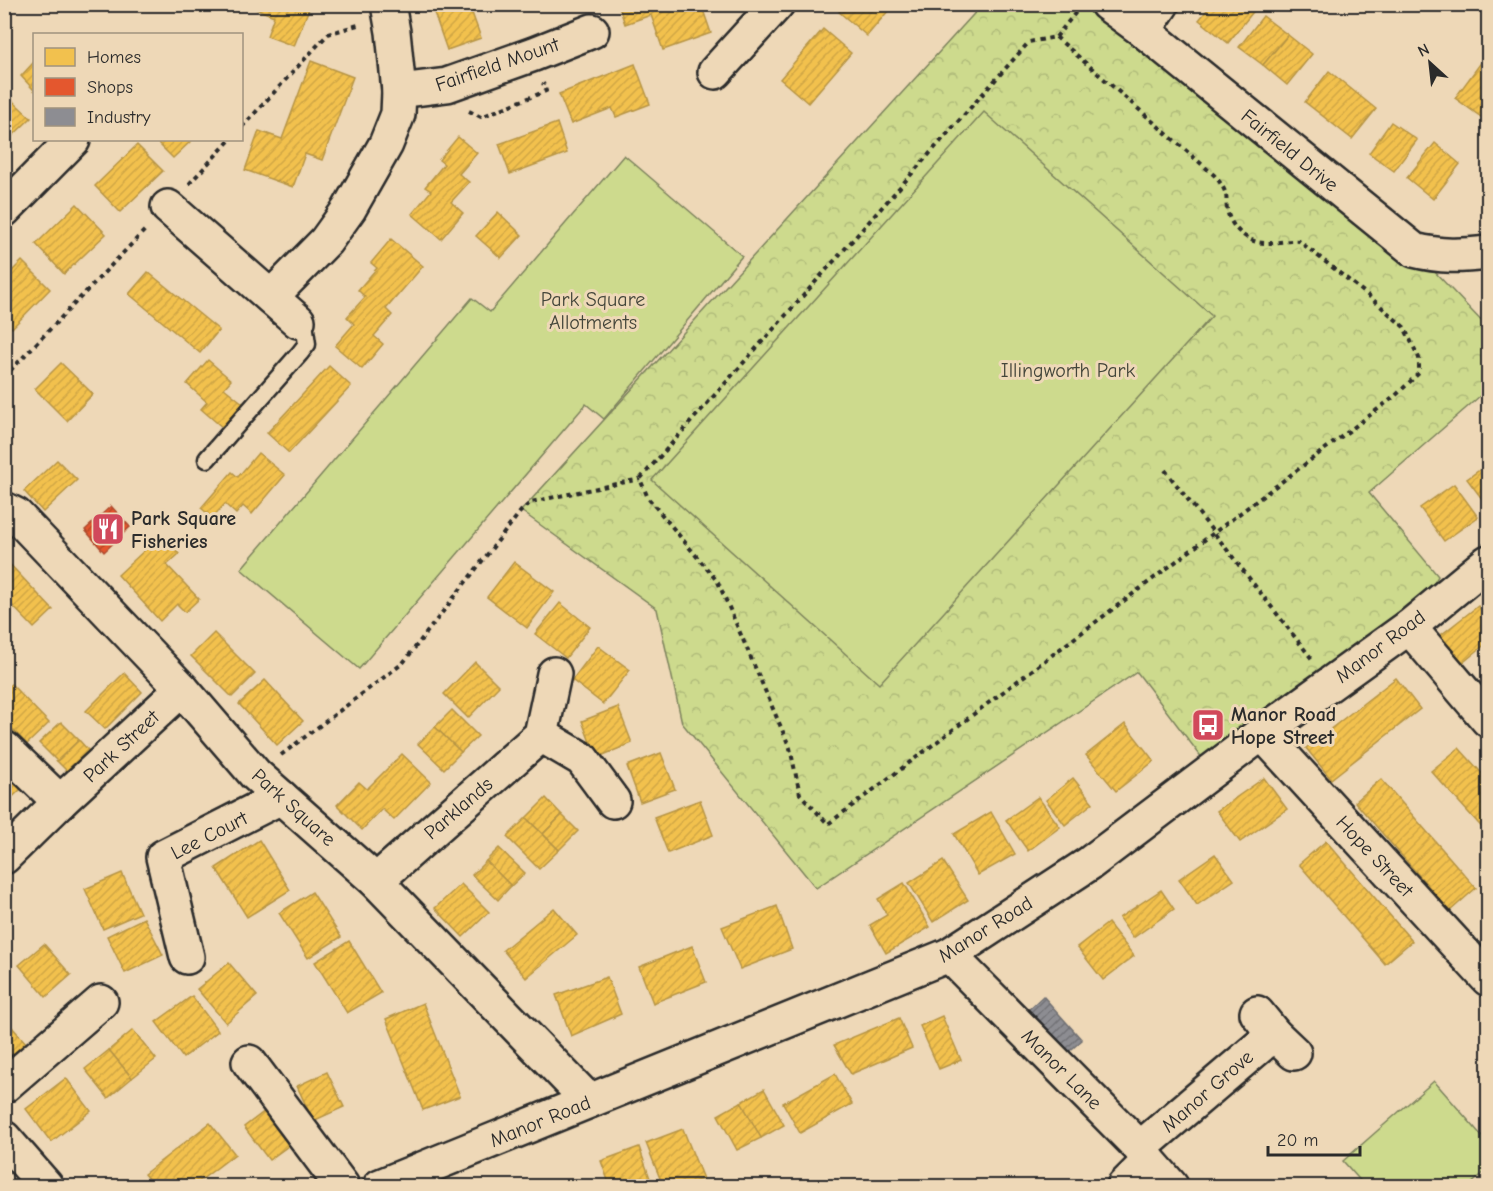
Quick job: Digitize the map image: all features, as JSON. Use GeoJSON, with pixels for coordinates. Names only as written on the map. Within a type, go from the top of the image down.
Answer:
{"type":"FeatureCollection","features":[{"type":"Feature","properties":{"kind":"street"},"geometry":{"type":"LineString","coordinates":[[715,72],[777,4]]}},
{"type":"Feature","properties":{"kind":"street"},"geometry":{"type":"LineString","coordinates":[[1144,32],[1162,4]]}},
{"type":"Feature","properties":{"kind":"street","name":"Fairfield Drive"},"geometry":{"type":"LineString","coordinates":[[1092,7],[1144,32],[1414,250],[1449,256],[1485,249]]}},
{"type":"Feature","properties":{"kind":"street"},"geometry":{"type":"LineString","coordinates":[[271,297],[326,241],[349,209],[386,144],[398,114],[399,91],[393,32],[388,10]]}},
{"type":"Feature","properties":{"kind":"street","name":"Fairfield Mount"},"geometry":{"type":"LineString","coordinates":[[399,91],[447,86],[592,30]]}},
{"type":"Feature","properties":{"kind":"street"},"geometry":{"type":"LineString","coordinates":[[4,210],[72,141]]}},
{"type":"Feature","properties":{"kind":"street"},"geometry":{"type":"LineString","coordinates":[[168,207],[298,321]]}},
{"type":"Feature","properties":{"kind":"street","name":"Park Square"},"geometry":{"type":"LineString","coordinates":[[4,509],[16,515],[182,689],[255,774],[376,881],[589,1101]]}},
{"type":"Feature","properties":{"kind":"street","name":"Manor Road"},"geometry":{"type":"LineString","coordinates":[[380,1186],[949,955],[1090,863],[1262,733],[1409,627],[1488,562]]}},
{"type":"Feature","properties":{"kind":"street"},"geometry":{"type":"LineString","coordinates":[[1409,627],[1488,720]]}},
{"type":"Feature","properties":{"kind":"street"},"geometry":{"type":"LineString","coordinates":[[554,674],[541,735],[582,759],[613,801]]}},
{"type":"Feature","properties":{"kind":"street","name":"Park Street"},"geometry":{"type":"LineString","coordinates":[[4,857],[182,689]]}},
{"type":"Feature","properties":{"kind":"street","name":"Hope Street"},"geometry":{"type":"LineString","coordinates":[[1262,733],[1488,979]]}},
{"type":"Feature","properties":{"kind":"street","name":"Parklands"},"geometry":{"type":"LineString","coordinates":[[376,881],[541,735]]}},
{"type":"Feature","properties":{"kind":"street"},"geometry":{"type":"LineString","coordinates":[[4,748],[60,802]]}},
{"type":"Feature","properties":{"kind":"street","name":"Lee Court"},"geometry":{"type":"LineString","coordinates":[[187,957],[164,857],[281,797]]}},
{"type":"Feature","properties":{"kind":"street","name":"Manor Lane"},"geometry":{"type":"LineString","coordinates":[[949,955],[1172,1186]]}},
{"type":"Feature","properties":{"kind":"street"},"geometry":{"type":"LineString","coordinates":[[4,1086],[100,1002]]}},
{"type":"Feature","properties":{"kind":"street","name":"Manor Grove"},"geometry":{"type":"LineString","coordinates":[[1124,1186],[1144,1155],[1275,1033]]}},
{"type":"Feature","properties":{"kind":"street"},"geometry":{"type":"LineString","coordinates":[[249,1062],[342,1186]]}},
{"type":"Feature","properties":{"kind":"street"},"geometry":{"type":"LineString","coordinates":[[4,1138],[46,1186]]}},
{"type":"Feature","properties":{"kind":"lane"},"geometry":{"type":"LineString","coordinates":[[207,459],[307,344],[304,330],[298,321]]}},
{"type":"Feature","properties":{"kind":"path"},"geometry":{"type":"LineString","coordinates":[[255,774],[404,663],[520,511],[531,502],[640,479],[1029,42],[1056,37],[1092,7]]}},
{"type":"Feature","properties":{"kind":"path"},"geometry":{"type":"LineString","coordinates":[[243,127],[328,34],[388,10]]}},
{"type":"Feature","properties":{"kind":"path"},"geometry":{"type":"LineString","coordinates":[[640,479],[648,498],[718,582],[790,748],[800,794],[828,824],[1394,397],[1419,374],[1419,358],[1404,327],[1299,241],[1255,242],[1241,234],[1232,224],[1227,210],[1226,195],[1214,174],[1056,37]]}},
{"type":"Feature","properties":{"kind":"path"},"geometry":{"type":"LineString","coordinates":[[4,377],[229,141]]}},
{"type":"Feature","properties":{"kind":"path"},"geometry":{"type":"LineString","coordinates":[[1165,470],[1331,683]]}},
{"type":"Feature","properties":{"kind":"green space","name":"Illingworth Park"},"geometry":{"type":"Polygon","coordinates":[[[982,5],[1107,5],[1414,250],[1488,328],[1488,389],[1369,493],[1438,576],[1409,627],[1212,771],[1137,672],[816,888],[682,723],[657,609],[521,511],[982,5]]]}},
{"type":"Feature","properties":{"kind":"green space"},"geometry":{"type":"Polygon","coordinates":[[[984,112],[1212,316],[879,684],[652,480],[984,112]]]}},
{"type":"Feature","properties":{"kind":"green space","name":"Park Square Allotments"},"geometry":{"type":"Polygon","coordinates":[[[624,155],[742,256],[604,419],[586,404],[359,669],[241,569],[472,298],[490,312],[624,155]]]}},
{"type":"Feature","properties":{"kind":"green space"},"geometry":{"type":"Polygon","coordinates":[[[1434,1081],[1488,1143],[1488,1169],[1469,1186],[1365,1186],[1343,1161],[1434,1081]]]}},
{"type":"Feature","properties":{"kind":"building: Homes"},"geometry":{"type":"Polygon","coordinates":[[[244,4],[306,4],[310,6],[294,46],[267,36],[274,16],[244,4]]]}},
{"type":"Feature","properties":{"kind":"building: Homes"},"geometry":{"type":"Polygon","coordinates":[[[431,4],[486,4],[471,10],[481,38],[447,50],[431,4]]]}},
{"type":"Feature","properties":{"kind":"building: Homes"},"geometry":{"type":"Polygon","coordinates":[[[618,4],[666,4],[667,7],[675,4],[701,4],[711,33],[663,50],[651,15],[625,24],[618,4]]]}},
{"type":"Feature","properties":{"kind":"building: Homes"},"geometry":{"type":"Polygon","coordinates":[[[845,4],[894,4],[867,36],[839,12],[845,4]]]}},
{"type":"Feature","properties":{"kind":"building: Homes"},"geometry":{"type":"Polygon","coordinates":[[[1212,4],[1252,4],[1256,8],[1228,43],[1199,20],[1212,4]]]}},
{"type":"Feature","properties":{"kind":"building: Homes"},"geometry":{"type":"Polygon","coordinates":[[[1263,16],[1288,35],[1263,65],[1239,47],[1263,16]]]}},
{"type":"Feature","properties":{"kind":"building: Homes"},"geometry":{"type":"Polygon","coordinates":[[[823,29],[851,53],[808,103],[780,79],[823,29]]]}},
{"type":"Feature","properties":{"kind":"building: Homes"},"geometry":{"type":"Polygon","coordinates":[[[1288,35],[1312,54],[1287,85],[1263,65],[1288,35]]]}},
{"type":"Feature","properties":{"kind":"building: Homes"},"geometry":{"type":"Polygon","coordinates":[[[1488,53],[1488,122],[1455,98],[1488,53]]]}},
{"type":"Feature","properties":{"kind":"building: Homes"},"geometry":{"type":"Polygon","coordinates":[[[311,61],[353,77],[322,160],[305,154],[293,187],[245,170],[259,131],[282,139],[311,61]]]}},
{"type":"Feature","properties":{"kind":"building: Homes"},"geometry":{"type":"Polygon","coordinates":[[[33,63],[33,89],[21,76],[33,63]]]}},
{"type":"Feature","properties":{"kind":"building: Homes"},"geometry":{"type":"Polygon","coordinates":[[[635,64],[650,104],[616,117],[612,108],[571,124],[559,94],[635,64]]]}},
{"type":"Feature","properties":{"kind":"building: Homes"},"geometry":{"type":"Polygon","coordinates":[[[1329,71],[1376,109],[1352,139],[1305,102],[1329,71]]]}},
{"type":"Feature","properties":{"kind":"building: Homes"},"geometry":{"type":"Polygon","coordinates":[[[4,93],[31,118],[4,144],[4,93]]]}},
{"type":"Feature","properties":{"kind":"building: Homes"},"geometry":{"type":"Polygon","coordinates":[[[1391,122],[1417,140],[1394,171],[1369,153],[1391,122]]]}},
{"type":"Feature","properties":{"kind":"building: Homes"},"geometry":{"type":"Polygon","coordinates":[[[557,123],[567,153],[510,174],[499,144],[557,123]]]}},
{"type":"Feature","properties":{"kind":"building: Homes"},"geometry":{"type":"Polygon","coordinates":[[[458,137],[477,153],[459,174],[469,182],[451,202],[463,213],[441,239],[412,214],[431,191],[425,187],[444,164],[439,160],[458,137]]]}},
{"type":"Feature","properties":{"kind":"building: Homes"},"geometry":{"type":"Polygon","coordinates":[[[156,141],[191,141],[173,158],[156,141]]]}},
{"type":"Feature","properties":{"kind":"building: Homes"},"geometry":{"type":"Polygon","coordinates":[[[1435,143],[1460,164],[1433,199],[1407,178],[1435,143]]]}},
{"type":"Feature","properties":{"kind":"building: Homes"},"geometry":{"type":"Polygon","coordinates":[[[137,145],[163,171],[120,212],[95,186],[137,145]]]}},
{"type":"Feature","properties":{"kind":"building: Homes"},"geometry":{"type":"Polygon","coordinates":[[[77,204],[106,234],[64,274],[36,244],[77,204]]]}},
{"type":"Feature","properties":{"kind":"building: Homes"},"geometry":{"type":"Polygon","coordinates":[[[498,212],[522,235],[501,258],[476,236],[498,212]]]}},
{"type":"Feature","properties":{"kind":"building: Homes"},"geometry":{"type":"Polygon","coordinates":[[[391,239],[423,266],[386,309],[392,315],[374,336],[383,344],[362,369],[335,346],[354,324],[347,317],[365,297],[358,290],[377,268],[371,263],[391,239]]]}},
{"type":"Feature","properties":{"kind":"building: Homes"},"geometry":{"type":"Polygon","coordinates":[[[22,261],[50,289],[12,328],[4,321],[4,279],[22,261]]]}},
{"type":"Feature","properties":{"kind":"building: Homes"},"geometry":{"type":"Polygon","coordinates":[[[148,272],[219,330],[200,353],[129,294],[148,272]]]}},
{"type":"Feature","properties":{"kind":"building: Homes"},"geometry":{"type":"Polygon","coordinates":[[[208,360],[231,380],[224,388],[244,404],[223,428],[201,409],[207,402],[187,384],[208,360]]]}},
{"type":"Feature","properties":{"kind":"building: Homes"},"geometry":{"type":"Polygon","coordinates":[[[61,363],[93,394],[67,421],[35,389],[61,363]]]}},
{"type":"Feature","properties":{"kind":"building: Homes"},"geometry":{"type":"Polygon","coordinates":[[[329,366],[351,386],[289,453],[267,433],[329,366]]]}},
{"type":"Feature","properties":{"kind":"building: Homes"},"geometry":{"type":"Polygon","coordinates":[[[258,453],[285,475],[252,514],[243,506],[236,514],[225,504],[213,518],[201,508],[232,472],[238,477],[258,453]]]}},
{"type":"Feature","properties":{"kind":"building: Homes"},"geometry":{"type":"Polygon","coordinates":[[[57,460],[77,480],[43,512],[24,491],[57,460]]]}},
{"type":"Feature","properties":{"kind":"building: Homes"},"geometry":{"type":"Polygon","coordinates":[[[1488,464],[1488,502],[1486,504],[1467,479],[1488,464]]]}},
{"type":"Feature","properties":{"kind":"building: Homes"},"geometry":{"type":"Polygon","coordinates":[[[1454,484],[1478,517],[1444,541],[1420,508],[1454,484]]]}},
{"type":"Feature","properties":{"kind":"building: Homes"},"geometry":{"type":"Polygon","coordinates":[[[161,535],[179,554],[167,565],[199,599],[185,612],[177,604],[160,621],[118,575],[161,535]]]}},
{"type":"Feature","properties":{"kind":"building: Homes"},"geometry":{"type":"Polygon","coordinates":[[[4,558],[53,610],[34,628],[4,597],[4,558]]]}},
{"type":"Feature","properties":{"kind":"building: Homes"},"geometry":{"type":"Polygon","coordinates":[[[514,562],[554,592],[527,628],[487,597],[514,562]]]}},
{"type":"Feature","properties":{"kind":"building: Homes"},"geometry":{"type":"Polygon","coordinates":[[[560,603],[590,627],[566,658],[535,634],[560,603]]]}},
{"type":"Feature","properties":{"kind":"building: Homes"},"geometry":{"type":"Polygon","coordinates":[[[1478,606],[1488,618],[1488,642],[1460,665],[1437,638],[1478,606]]]}},
{"type":"Feature","properties":{"kind":"building: Homes"},"geometry":{"type":"Polygon","coordinates":[[[214,633],[255,674],[232,697],[191,656],[214,633]]]}},
{"type":"Feature","properties":{"kind":"building: Homes"},"geometry":{"type":"Polygon","coordinates":[[[598,646],[630,670],[603,704],[572,680],[598,646]]]}},
{"type":"Feature","properties":{"kind":"building: Homes"},"geometry":{"type":"Polygon","coordinates":[[[475,662],[499,686],[468,718],[444,694],[475,662]]]}},
{"type":"Feature","properties":{"kind":"building: Homes"},"geometry":{"type":"Polygon","coordinates":[[[124,673],[142,692],[105,729],[86,711],[124,673]]]}},
{"type":"Feature","properties":{"kind":"building: Homes"},"geometry":{"type":"Polygon","coordinates":[[[1396,678],[1420,709],[1331,779],[1306,748],[1396,678]]]}},
{"type":"Feature","properties":{"kind":"building: Homes"},"geometry":{"type":"Polygon","coordinates":[[[265,680],[303,721],[277,745],[239,704],[265,680]]]}},
{"type":"Feature","properties":{"kind":"building: Homes"},"geometry":{"type":"Polygon","coordinates":[[[11,684],[49,723],[27,744],[4,721],[4,690],[11,684]]]}},
{"type":"Feature","properties":{"kind":"building: Homes"},"geometry":{"type":"Polygon","coordinates":[[[618,707],[632,743],[596,758],[582,721],[618,707]]]}},
{"type":"Feature","properties":{"kind":"building: Homes"},"geometry":{"type":"Polygon","coordinates":[[[452,710],[478,736],[461,752],[435,727],[452,710]]]}},
{"type":"Feature","properties":{"kind":"building: Homes"},"geometry":{"type":"Polygon","coordinates":[[[61,722],[79,740],[57,761],[39,743],[61,722]]]}},
{"type":"Feature","properties":{"kind":"building: Homes"},"geometry":{"type":"Polygon","coordinates":[[[1125,724],[1154,761],[1116,791],[1086,755],[1125,724]]]}},
{"type":"Feature","properties":{"kind":"building: Homes"},"geometry":{"type":"Polygon","coordinates":[[[435,727],[461,752],[444,769],[418,744],[435,727]]]}},
{"type":"Feature","properties":{"kind":"building: Homes"},"geometry":{"type":"Polygon","coordinates":[[[79,740],[96,759],[75,779],[57,761],[79,740]]]}},
{"type":"Feature","properties":{"kind":"building: Homes"},"geometry":{"type":"Polygon","coordinates":[[[1459,748],[1488,780],[1488,834],[1431,771],[1459,748]]]}},
{"type":"Feature","properties":{"kind":"building: Homes"},"geometry":{"type":"Polygon","coordinates":[[[661,753],[675,789],[640,802],[627,766],[661,753]]]}},
{"type":"Feature","properties":{"kind":"building: Homes"},"geometry":{"type":"Polygon","coordinates":[[[402,754],[431,782],[394,820],[382,809],[362,830],[337,805],[359,782],[367,789],[402,754]]]}},
{"type":"Feature","properties":{"kind":"building: Homes"},"geometry":{"type":"Polygon","coordinates":[[[4,773],[21,789],[4,805],[4,773]]]}},
{"type":"Feature","properties":{"kind":"building: Homes"},"geometry":{"type":"Polygon","coordinates":[[[1073,778],[1093,803],[1065,825],[1046,800],[1073,778]]]}},
{"type":"Feature","properties":{"kind":"building: Homes"},"geometry":{"type":"Polygon","coordinates":[[[1264,778],[1287,809],[1240,842],[1217,811],[1264,778]]]}},
{"type":"Feature","properties":{"kind":"building: Homes"},"geometry":{"type":"Polygon","coordinates":[[[1381,779],[1476,888],[1450,911],[1355,802],[1381,779]]]}},
{"type":"Feature","properties":{"kind":"building: Homes"},"geometry":{"type":"Polygon","coordinates":[[[1038,797],[1060,827],[1028,851],[1006,820],[1038,797]]]}},
{"type":"Feature","properties":{"kind":"building: Homes"},"geometry":{"type":"Polygon","coordinates":[[[546,798],[562,815],[543,834],[526,818],[546,798]]]}},
{"type":"Feature","properties":{"kind":"building: Homes"},"geometry":{"type":"Polygon","coordinates":[[[700,800],[713,835],[668,853],[654,817],[700,800]]]}},
{"type":"Feature","properties":{"kind":"building: Homes"},"geometry":{"type":"Polygon","coordinates":[[[991,812],[1015,854],[978,875],[954,834],[991,812]]]}},
{"type":"Feature","properties":{"kind":"building: Homes"},"geometry":{"type":"Polygon","coordinates":[[[562,815],[578,831],[559,850],[543,834],[562,815]]]}},
{"type":"Feature","properties":{"kind":"building: Homes"},"geometry":{"type":"Polygon","coordinates":[[[526,818],[559,850],[539,869],[507,837],[526,818]]]}},
{"type":"Feature","properties":{"kind":"building: Homes"},"geometry":{"type":"Polygon","coordinates":[[[259,840],[290,890],[247,917],[216,868],[259,840]]]}},
{"type":"Feature","properties":{"kind":"building: Homes"},"geometry":{"type":"Polygon","coordinates":[[[1326,841],[1412,941],[1385,964],[1299,864],[1326,841]]]}},
{"type":"Feature","properties":{"kind":"building: Homes"},"geometry":{"type":"Polygon","coordinates":[[[499,848],[525,873],[511,886],[486,861],[499,848]]]}},
{"type":"Feature","properties":{"kind":"building: Homes"},"geometry":{"type":"Polygon","coordinates":[[[1215,854],[1234,880],[1197,905],[1179,879],[1215,854]]]}},
{"type":"Feature","properties":{"kind":"building: Homes"},"geometry":{"type":"Polygon","coordinates":[[[486,861],[511,886],[498,900],[472,875],[486,861]]]}},
{"type":"Feature","properties":{"kind":"building: Homes"},"geometry":{"type":"Polygon","coordinates":[[[943,861],[968,900],[933,922],[909,883],[943,861]]]}},
{"type":"Feature","properties":{"kind":"building: Homes"},"geometry":{"type":"Polygon","coordinates":[[[122,873],[140,913],[103,929],[85,889],[122,873]]]}},
{"type":"Feature","properties":{"kind":"building: Homes"},"geometry":{"type":"Polygon","coordinates":[[[904,883],[930,927],[886,953],[870,925],[887,915],[878,899],[904,883]]]}},
{"type":"Feature","properties":{"kind":"building: Homes"},"geometry":{"type":"Polygon","coordinates":[[[461,884],[489,912],[463,937],[435,908],[461,884]]]}},
{"type":"Feature","properties":{"kind":"building: Homes"},"geometry":{"type":"Polygon","coordinates":[[[1161,890],[1174,909],[1133,938],[1119,918],[1161,890]]]}},
{"type":"Feature","properties":{"kind":"building: Homes"},"geometry":{"type":"Polygon","coordinates":[[[312,892],[341,937],[308,958],[279,913],[312,892]]]}},
{"type":"Feature","properties":{"kind":"building: Homes"},"geometry":{"type":"Polygon","coordinates":[[[777,906],[792,949],[740,969],[722,927],[777,906]]]}},
{"type":"Feature","properties":{"kind":"building: Homes"},"geometry":{"type":"Polygon","coordinates":[[[554,908],[577,935],[526,978],[503,950],[554,908]]]}},
{"type":"Feature","properties":{"kind":"building: Homes"},"geometry":{"type":"Polygon","coordinates":[[[144,918],[163,955],[125,973],[107,936],[144,918]]]}},
{"type":"Feature","properties":{"kind":"building: Homes"},"geometry":{"type":"Polygon","coordinates":[[[1108,923],[1134,956],[1103,980],[1077,947],[1108,923]]]}},
{"type":"Feature","properties":{"kind":"building: Homes"},"geometry":{"type":"Polygon","coordinates":[[[349,941],[381,993],[347,1013],[315,962],[349,941]]]}},
{"type":"Feature","properties":{"kind":"building: Homes"},"geometry":{"type":"Polygon","coordinates":[[[44,944],[71,975],[46,997],[19,965],[44,944]]]}},
{"type":"Feature","properties":{"kind":"building: Homes"},"geometry":{"type":"Polygon","coordinates":[[[692,946],[706,982],[653,1003],[639,967],[692,946]]]}},
{"type":"Feature","properties":{"kind":"building: Homes"},"geometry":{"type":"Polygon","coordinates":[[[229,963],[257,996],[226,1023],[197,989],[229,963]]]}},
{"type":"Feature","properties":{"kind":"building: Homes"},"geometry":{"type":"Polygon","coordinates":[[[607,977],[621,1014],[571,1036],[556,995],[607,977]]]}},
{"type":"Feature","properties":{"kind":"building: Homes"},"geometry":{"type":"Polygon","coordinates":[[[192,996],[218,1031],[183,1058],[156,1022],[192,996]]]}},
{"type":"Feature","properties":{"kind":"building: Homes"},"geometry":{"type":"Polygon","coordinates":[[[423,1003],[460,1096],[423,1110],[386,1019],[423,1003]]]}},
{"type":"Feature","properties":{"kind":"building: Homes"},"geometry":{"type":"Polygon","coordinates":[[[942,1016],[961,1060],[939,1069],[920,1026],[942,1016]]]}},
{"type":"Feature","properties":{"kind":"building: Homes"},"geometry":{"type":"Polygon","coordinates":[[[4,1018],[26,1043],[4,1061],[4,1018]]]}},
{"type":"Feature","properties":{"kind":"building: Homes"},"geometry":{"type":"Polygon","coordinates":[[[899,1018],[912,1048],[851,1074],[834,1045],[899,1018]]]}},
{"type":"Feature","properties":{"kind":"building: Homes"},"geometry":{"type":"Polygon","coordinates":[[[133,1030],[156,1059],[132,1078],[109,1050],[133,1030]]]}},
{"type":"Feature","properties":{"kind":"building: Homes"},"geometry":{"type":"Polygon","coordinates":[[[109,1050],[132,1078],[108,1098],[85,1069],[109,1050]]]}},
{"type":"Feature","properties":{"kind":"building: Homes"},"geometry":{"type":"Polygon","coordinates":[[[327,1072],[344,1107],[313,1121],[297,1086],[327,1072]]]}},
{"type":"Feature","properties":{"kind":"building: Homes"},"geometry":{"type":"Polygon","coordinates":[[[835,1074],[852,1104],[800,1133],[783,1103],[835,1074]]]}},
{"type":"Feature","properties":{"kind":"building: Homes"},"geometry":{"type":"Polygon","coordinates":[[[66,1078],[91,1111],[51,1142],[26,1109],[66,1078]]]}},
{"type":"Feature","properties":{"kind":"building: Homes"},"geometry":{"type":"Polygon","coordinates":[[[764,1089],[784,1125],[761,1138],[741,1102],[764,1089]]]}},
{"type":"Feature","properties":{"kind":"building: Homes"},"geometry":{"type":"Polygon","coordinates":[[[741,1102],[761,1138],[737,1150],[718,1115],[741,1102]]]}},
{"type":"Feature","properties":{"kind":"building: Homes"},"geometry":{"type":"Polygon","coordinates":[[[270,1107],[295,1141],[269,1160],[244,1127],[270,1107]]]}},
{"type":"Feature","properties":{"kind":"building: Homes"},"geometry":{"type":"Polygon","coordinates":[[[210,1123],[235,1154],[193,1186],[154,1186],[144,1174],[210,1123]]]}},
{"type":"Feature","properties":{"kind":"building: Homes"},"geometry":{"type":"Polygon","coordinates":[[[683,1129],[703,1179],[681,1186],[663,1186],[646,1143],[683,1129]]]}},
{"type":"Feature","properties":{"kind":"building: Homes"},"geometry":{"type":"Polygon","coordinates":[[[639,1147],[651,1181],[637,1186],[610,1186],[601,1161],[639,1147]]]}},
{"type":"Feature","properties":{"kind":"building: Shops","name":"Park Square Fisheries"},"geometry":{"type":"Polygon","coordinates":[[[111,506],[130,527],[104,552],[85,530],[111,506]]]}},
{"type":"Feature","properties":{"kind":"building: Industry"},"geometry":{"type":"Polygon","coordinates":[[[1043,996],[1082,1040],[1064,1056],[1025,1013],[1043,996]]]}},
{"type":"Feature","properties":{"kind":"place","name":"Park Square Fisheries"},"geometry":{"type":"Point","coordinates":[108,529]}},
{"type":"Feature","properties":{"kind":"place","name":"Manor Road Hope Street"},"geometry":{"type":"Point","coordinates":[1208,725]}}]}
